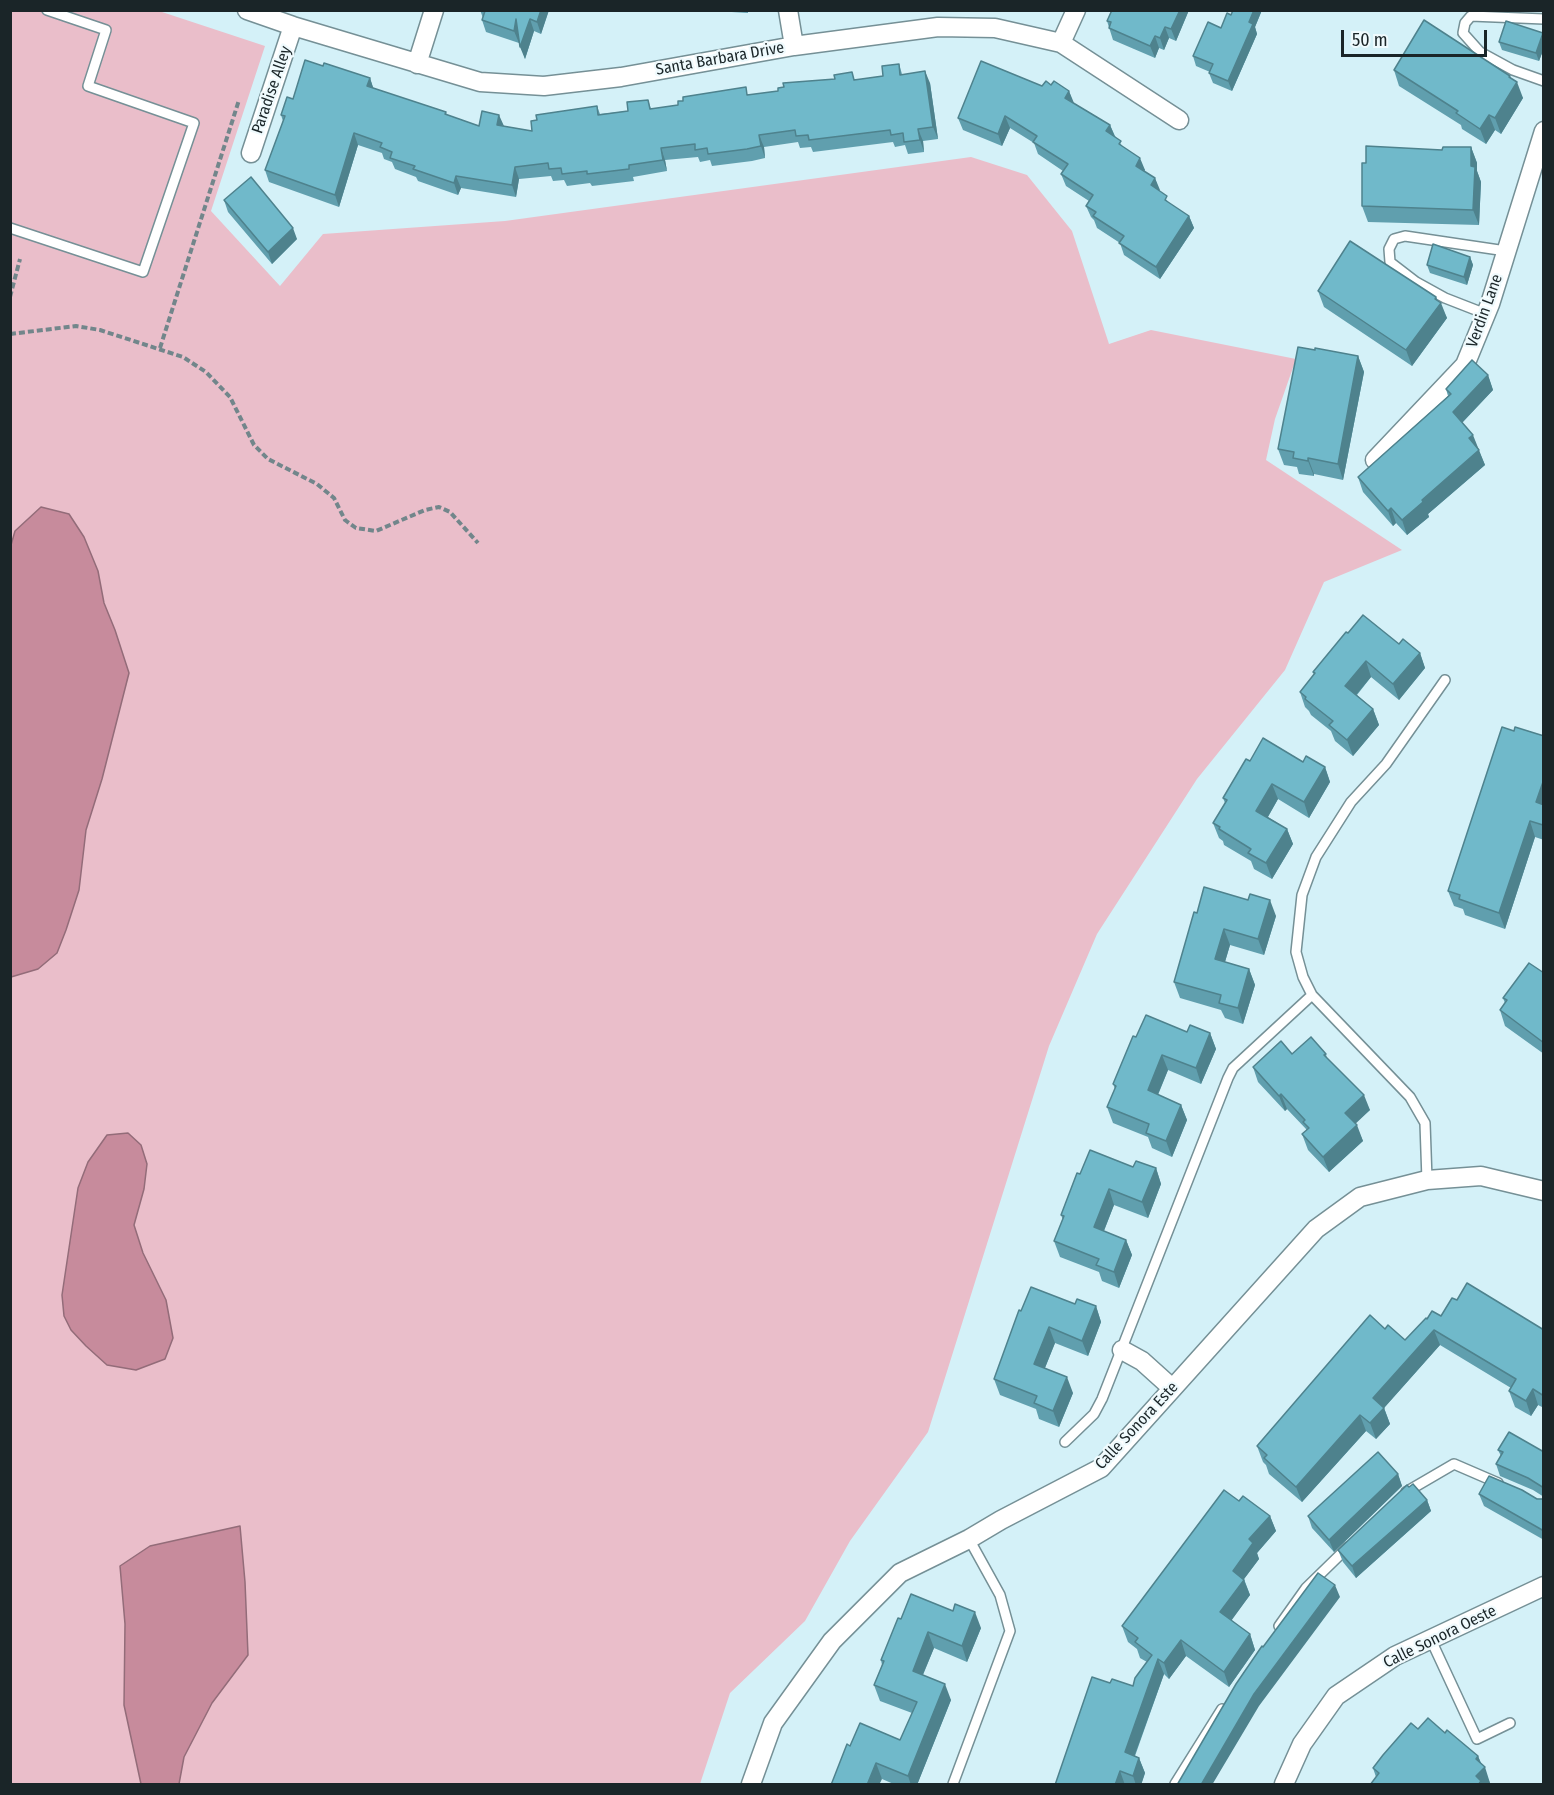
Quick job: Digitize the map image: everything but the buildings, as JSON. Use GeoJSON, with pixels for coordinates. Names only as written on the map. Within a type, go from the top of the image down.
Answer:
{"type":"FeatureCollection","features":[{"type":"Feature","properties":{"kind":"street"},"geometry":{"type":"LineString","coordinates":[[417,64],[434,10]]}},
{"type":"Feature","properties":{"kind":"street"},"geometry":{"type":"LineString","coordinates":[[788,10],[794,46]]}},
{"type":"Feature","properties":{"kind":"street"},"geometry":{"type":"LineString","coordinates":[[1060,43],[1076,10]]}},
{"type":"Feature","properties":{"kind":"street","name":"Santa Barbara Drive"},"geometry":{"type":"LineString","coordinates":[[254,12],[293,26],[480,82],[544,86],[621,77],[794,46],[938,27],[995,28],[1060,43],[1179,120]]}},
{"type":"Feature","properties":{"kind":"street","name":"Paradise Alley"},"geometry":{"type":"LineString","coordinates":[[251,153],[293,26]]}},
{"type":"Feature","properties":{"kind":"street","name":"Verdin Lane"},"geometry":{"type":"LineString","coordinates":[[1375,460],[1465,365],[1486,314],[1544,131]]}},
{"type":"Feature","properties":{"kind":"street","name":"Calle Sonora Este"},"geometry":{"type":"LineString","coordinates":[[751,1785],[774,1723],[832,1641],[900,1573],[969,1539],[1101,1468],[1316,1228],[1360,1197],[1427,1180],[1481,1176],[1544,1191]]}},
{"type":"Feature","properties":{"kind":"street"},"geometry":{"type":"LineString","coordinates":[[1122,1350],[1142,1360],[1172,1388]]}},
{"type":"Feature","properties":{"kind":"street","name":"Calle Sonora Oeste"},"geometry":{"type":"LineString","coordinates":[[1284,1785],[1302,1744],[1336,1696],[1395,1656],[1544,1586]]}},
{"type":"Feature","properties":{"kind":"lane"},"geometry":{"type":"LineString","coordinates":[[10,228],[143,272],[194,123],[88,86],[106,30],[47,10]]}},
{"type":"Feature","properties":{"kind":"lane"},"geometry":{"type":"LineString","coordinates":[[1544,19],[1471,16],[1465,23],[1463,33],[1480,51],[1513,70],[1544,81]]}},
{"type":"Feature","properties":{"kind":"lane"},"geometry":{"type":"LineString","coordinates":[[1486,314],[1445,298],[1416,282],[1390,262],[1389,249],[1394,239],[1405,236],[1506,252]]}},
{"type":"Feature","properties":{"kind":"lane"},"geometry":{"type":"LineString","coordinates":[[1427,1180],[1425,1123],[1410,1097],[1312,995],[1303,977],[1296,952],[1302,895],[1316,857],[1352,802],[1386,764],[1445,680]]}},
{"type":"Feature","properties":{"kind":"lane"},"geometry":{"type":"LineString","coordinates":[[1065,1442],[1094,1414],[1102,1399],[1233,1068],[1312,995]]}},
{"type":"Feature","properties":{"kind":"lane"},"geometry":{"type":"LineString","coordinates":[[1395,1501],[1404,1493],[1455,1464],[1508,1487]]}},
{"type":"Feature","properties":{"kind":"lane"},"geometry":{"type":"LineString","coordinates":[[953,1785],[1010,1631],[1000,1595],[969,1539]]}},
{"type":"Feature","properties":{"kind":"lane"},"geometry":{"type":"LineString","coordinates":[[1272,1636],[1306,1588],[1355,1540]]}},
{"type":"Feature","properties":{"kind":"lane"},"geometry":{"type":"LineString","coordinates":[[1431,1640],[1477,1739],[1510,1723]]}},
{"type":"Feature","properties":{"kind":"lane"},"geometry":{"type":"LineString","coordinates":[[1175,1785],[1226,1704]]}},
{"type":"Feature","properties":{"kind":"path"},"geometry":{"type":"LineString","coordinates":[[160,348],[239,100]]}},
{"type":"Feature","properties":{"kind":"path"},"geometry":{"type":"LineString","coordinates":[[10,297],[20,259]]}},
{"type":"Feature","properties":{"kind":"path"},"geometry":{"type":"LineString","coordinates":[[10,334],[76,326],[100,330],[183,357],[206,372],[230,397],[254,445],[268,459],[317,484],[334,498],[345,520],[356,528],[376,531],[425,510],[439,507],[450,512],[478,543]]}},
{"type":"Feature","properties":{"kind":"shaded area"},"geometry":{"type":"Polygon","coordinates":[[[11,11],[159,11],[265,46],[211,211],[280,286],[323,234],[505,221],[971,157],[1027,175],[1072,231],[1109,344],[1151,330],[1296,359],[1275,419],[1266,460],[1402,550],[1324,582],[1285,670],[1197,779],[1097,934],[1049,1046],[928,1432],[850,1541],[805,1621],[730,1693],[700,1784],[11,1784],[11,11]]]}},
{"type":"Feature","properties":{"kind":"shaded area"},"geometry":{"type":"Polygon","coordinates":[[[41,507],[69,514],[84,537],[98,571],[104,603],[129,673],[102,779],[86,830],[79,890],[66,930],[57,953],[38,969],[11,977],[11,545],[15,531],[41,507]]]}},
{"type":"Feature","properties":{"kind":"shaded area"},"geometry":{"type":"Polygon","coordinates":[[[128,1133],[141,1145],[147,1164],[144,1189],[134,1225],[143,1253],[166,1300],[173,1338],[165,1359],[136,1370],[107,1365],[86,1346],[71,1330],[64,1316],[62,1295],[78,1188],[88,1162],[107,1135],[128,1133]]]}},
{"type":"Feature","properties":{"kind":"shaded area"},"geometry":{"type":"Polygon","coordinates":[[[240,1526],[248,1655],[212,1703],[184,1757],[179,1784],[141,1784],[124,1705],[125,1624],[120,1566],[150,1546],[240,1526]]]}}]}
